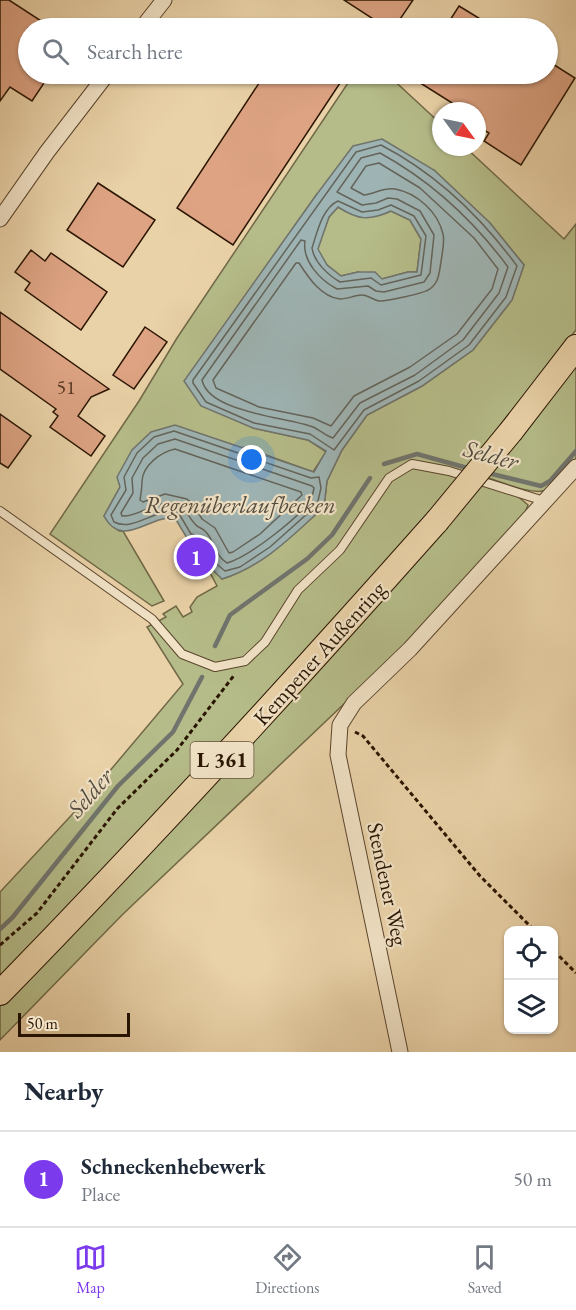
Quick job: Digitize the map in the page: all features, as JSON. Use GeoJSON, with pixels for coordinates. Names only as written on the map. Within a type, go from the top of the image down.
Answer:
{"type":"FeatureCollection","features":[{"type":"Feature","properties":{"kind":"main road","name":"Kempener Außenring"},"geometry":{"type":"LineString","coordinates":[[0,993],[104,887],[295,681],[437,521],[512,430],[576,347]]}},
{"type":"Feature","properties":{"kind":"street"},"geometry":{"type":"LineString","coordinates":[[150,18],[164,0]]}},
{"type":"Feature","properties":{"kind":"street"},"geometry":{"type":"LineString","coordinates":[[0,219],[47,152],[99,84]]}},
{"type":"Feature","properties":{"kind":"street"},"geometry":{"type":"LineString","coordinates":[[340,725],[354,703],[410,649],[576,467]]}},
{"type":"Feature","properties":{"kind":"street","name":"Stendener Weg"},"geometry":{"type":"LineString","coordinates":[[340,725],[338,755],[400,1052]]}},
{"type":"Feature","properties":{"kind":"lane"},"geometry":{"type":"LineString","coordinates":[[0,511],[152,619],[182,654],[215,667],[245,661],[266,642],[298,590],[340,550],[389,478],[412,464],[449,471],[544,501]]}},
{"type":"Feature","properties":{"kind":"path"},"geometry":{"type":"LineString","coordinates":[[0,945],[37,913],[117,808],[177,750],[245,661]]}},
{"type":"Feature","properties":{"kind":"path"},"geometry":{"type":"LineString","coordinates":[[340,725],[363,736],[480,876],[530,926]]}},
{"type":"Feature","properties":{"kind":"path"},"geometry":{"type":"LineString","coordinates":[[558,955],[576,973]]}},
{"type":"Feature","properties":{"kind":"green space"},"geometry":{"type":"Polygon","coordinates":[[[347,84],[398,84],[432,116],[432,156],[475,156],[564,239],[576,224],[576,330],[429,514],[247,719],[0,979],[0,892],[81,805],[183,684],[147,627],[166,617],[163,614],[176,606],[183,617],[192,612],[190,607],[197,597],[217,586],[207,567],[209,566],[222,579],[251,566],[276,549],[324,507],[327,481],[342,450],[367,415],[422,386],[473,350],[512,300],[524,265],[490,223],[434,170],[317,194],[185,381],[253,428],[308,440],[326,452],[313,472],[244,447],[120,487],[104,516],[119,531],[123,531],[164,601],[152,606],[50,534],[139,401],[177,338],[347,84]]]}},
{"type":"Feature","properties":{"kind":"green space"},"geometry":{"type":"Polygon","coordinates":[[[338,207],[364,216],[391,211],[410,220],[421,239],[417,272],[382,279],[358,272],[341,276],[327,265],[317,250],[329,217],[338,207]]]}},
{"type":"Feature","properties":{"kind":"green space"},"geometry":{"type":"Polygon","coordinates":[[[576,363],[576,459],[559,481],[546,490],[533,491],[485,477],[576,363]]]}},
{"type":"Feature","properties":{"kind":"green space"},"geometry":{"type":"Polygon","coordinates":[[[479,485],[515,494],[528,505],[522,521],[406,645],[122,915],[0,1040],[0,1003],[479,485]]]}},
{"type":"Feature","properties":{"kind":"water","name":"Regenüberlaufbecken"},"geometry":{"type":"Polygon","coordinates":[[[382,139],[434,170],[490,223],[524,265],[512,300],[473,350],[422,386],[367,415],[342,450],[327,481],[324,507],[264,558],[222,579],[209,566],[196,541],[190,543],[175,518],[165,518],[128,531],[111,526],[104,516],[120,487],[117,477],[132,450],[151,432],[175,425],[314,472],[326,451],[308,440],[253,428],[201,406],[184,381],[353,146],[382,139]],[[338,207],[329,217],[318,249],[327,265],[341,276],[358,272],[375,272],[382,279],[417,272],[421,239],[410,220],[391,211],[364,218],[338,207]]]}},
{"type":"Feature","properties":{"kind":"building"},"geometry":{"type":"Polygon","coordinates":[[[0,0],[9,0],[37,18],[18,18],[18,84],[43,84],[32,101],[10,87],[0,101],[0,0]]]}},
{"type":"Feature","properties":{"kind":"building"},"geometry":{"type":"Polygon","coordinates":[[[344,0],[413,0],[401,18],[372,18],[344,0]]]}},
{"type":"Feature","properties":{"kind":"building"},"geometry":{"type":"Polygon","coordinates":[[[459,6],[479,18],[451,18],[459,6]]]}},
{"type":"Feature","properties":{"kind":"building"},"geometry":{"type":"Polygon","coordinates":[[[558,67],[575,78],[521,165],[486,142],[489,133],[486,131],[486,102],[451,102],[422,84],[558,84],[558,67]]]}},
{"type":"Feature","properties":{"kind":"building"},"geometry":{"type":"Polygon","coordinates":[[[258,84],[339,84],[233,245],[177,208],[258,84]]]}},
{"type":"Feature","properties":{"kind":"building"},"geometry":{"type":"Polygon","coordinates":[[[98,183],[155,220],[123,267],[67,230],[98,183]]]}},
{"type":"Feature","properties":{"kind":"building"},"geometry":{"type":"Polygon","coordinates":[[[31,250],[45,261],[51,253],[107,292],[81,330],[25,290],[30,283],[15,272],[31,250]]]}},
{"type":"Feature","properties":{"kind":"building"},"geometry":{"type":"Polygon","coordinates":[[[0,312],[109,389],[91,397],[78,416],[105,436],[91,456],[50,427],[58,416],[53,412],[56,409],[0,369],[0,312]]]}},
{"type":"Feature","properties":{"kind":"building"},"geometry":{"type":"Polygon","coordinates":[[[145,327],[167,342],[134,389],[113,375],[145,327]]]}},
{"type":"Feature","properties":{"kind":"building"},"geometry":{"type":"Polygon","coordinates":[[[0,414],[31,436],[8,468],[0,463],[0,414]]]}},
{"type":"Feature","properties":{"kind":"building"},"geometry":{"type":"Polygon","coordinates":[[[196,540],[209,565],[196,572],[183,547],[196,540]]]}},
{"type":"Feature","properties":{"kind":"waterway","name":"Selder"},"geometry":{"type":"LineString","coordinates":[[488,473],[541,486],[550,481],[576,451]]}},
{"type":"Feature","properties":{"kind":"waterway","name":"Selder"},"geometry":{"type":"LineString","coordinates":[[384,464],[417,454],[471,469]]}},
{"type":"Feature","properties":{"kind":"waterway","name":"Selder"},"geometry":{"type":"LineString","coordinates":[[215,646],[230,615],[307,559],[332,535],[370,478]]}},
{"type":"Feature","properties":{"kind":"waterway","name":"Selder"},"geometry":{"type":"LineString","coordinates":[[0,929],[12,918],[118,786],[173,732],[202,677]]}},
{"type":"Feature","properties":{"kind":"place","name":"Schneckenhebewerk"},"geometry":{"type":"Point","coordinates":[196,557]}}]}
